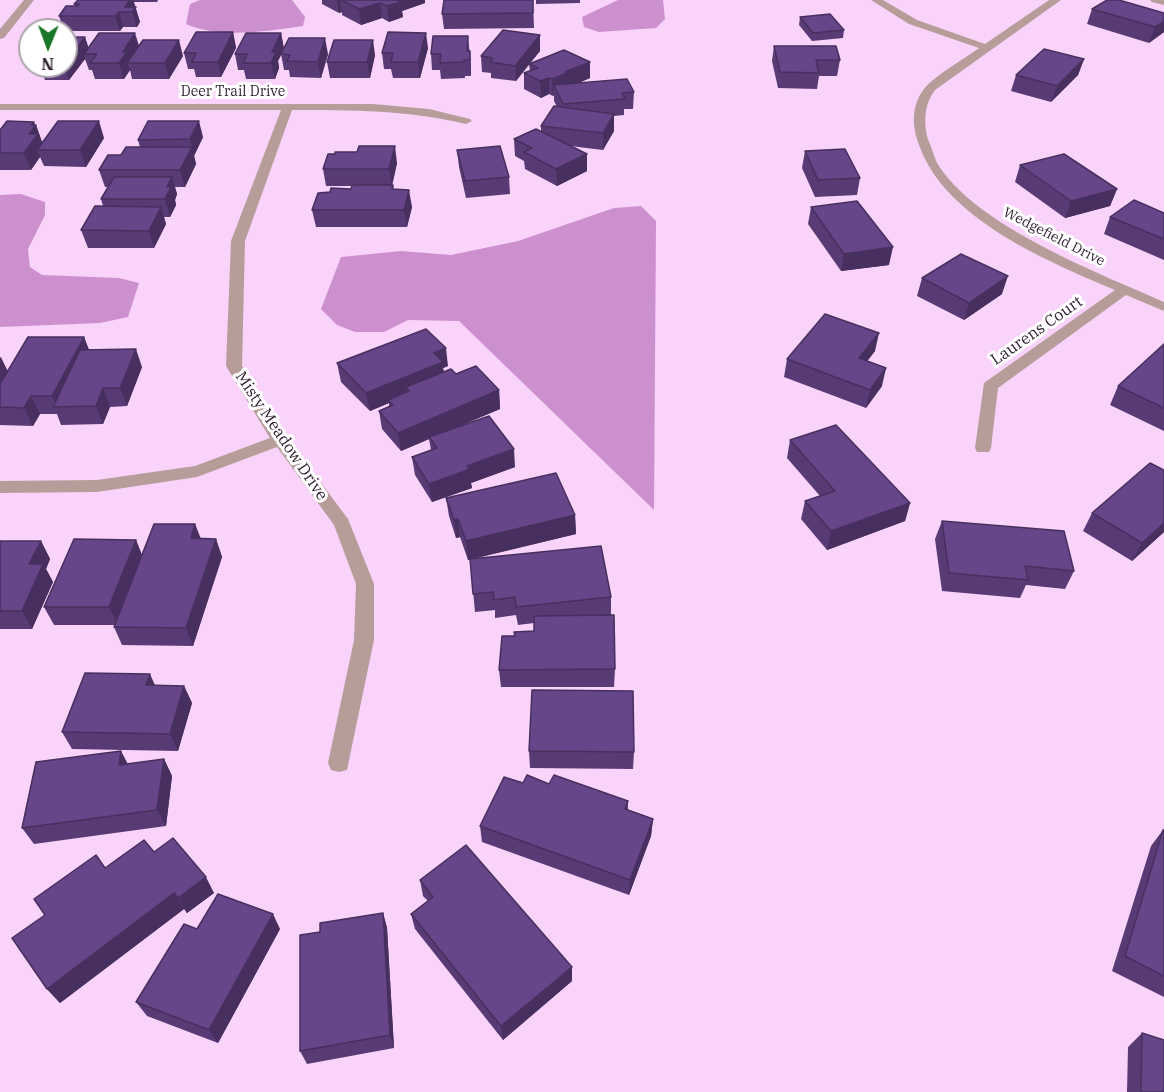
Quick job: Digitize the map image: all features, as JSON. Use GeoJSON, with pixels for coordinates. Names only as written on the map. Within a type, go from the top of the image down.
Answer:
{"type":"FeatureCollection","features":[{"type":"Feature","properties":{"kind":"street"},"geometry":{"type":"LineString","coordinates":[[0,36],[29,0]]}},
{"type":"Feature","properties":{"kind":"street"},"geometry":{"type":"LineString","coordinates":[[876,0],[913,22],[986,47]]}},
{"type":"Feature","properties":{"kind":"street","name":"Wedgefield Drive"},"geometry":{"type":"LineString","coordinates":[[1056,0],[986,47],[930,90],[918,117],[922,149],[945,184],[987,219],[1021,240],[1164,307]]}},
{"type":"Feature","properties":{"kind":"street"},"geometry":{"type":"LineString","coordinates":[[1155,0],[1164,2]]}},
{"type":"Feature","properties":{"kind":"street","name":"Deer Trail Drive"},"geometry":{"type":"LineString","coordinates":[[0,107],[373,107],[429,112],[466,121]]}},
{"type":"Feature","properties":{"kind":"street","name":"Misty Meadow Drive"},"geometry":{"type":"LineString","coordinates":[[288,107],[238,241],[234,366],[280,440],[342,523],[365,584],[364,640],[339,763]]}},
{"type":"Feature","properties":{"kind":"street","name":"Laurens Court"},"geometry":{"type":"LineString","coordinates":[[982,448],[990,386],[1126,289]]}},
{"type":"Feature","properties":{"kind":"street"},"geometry":{"type":"LineString","coordinates":[[0,487],[97,486],[197,471],[280,440]]}},
{"type":"Feature","properties":{"kind":"shaded area"},"geometry":{"type":"Polygon","coordinates":[[[200,0],[292,0],[305,17],[303,26],[275,30],[228,33],[199,29],[186,24],[190,4],[200,0]]]}},
{"type":"Feature","properties":{"kind":"shaded area"},"geometry":{"type":"Polygon","coordinates":[[[618,0],[663,0],[665,19],[656,28],[599,32],[584,27],[582,17],[618,0]]]}},
{"type":"Feature","properties":{"kind":"shaded area"},"geometry":{"type":"Polygon","coordinates":[[[21,194],[45,202],[45,215],[28,249],[30,267],[42,275],[119,278],[139,283],[128,317],[100,323],[0,327],[0,195],[21,194]]]}},
{"type":"Feature","properties":{"kind":"shaded area"},"geometry":{"type":"Polygon","coordinates":[[[641,206],[656,221],[654,510],[459,321],[408,320],[384,332],[355,332],[337,325],[321,309],[341,257],[401,251],[451,255],[518,241],[614,208],[641,206]]]}},
{"type":"Feature","properties":{"kind":"building"},"geometry":{"type":"Polygon","coordinates":[[[78,0],[130,0],[125,7],[136,7],[132,12],[119,12],[115,16],[59,16],[66,6],[78,6],[79,4],[74,4],[78,0]]]}},
{"type":"Feature","properties":{"kind":"building"},"geometry":{"type":"Polygon","coordinates":[[[341,0],[397,0],[401,2],[387,6],[380,3],[359,9],[341,0]]]}},
{"type":"Feature","properties":{"kind":"building"},"geometry":{"type":"Polygon","coordinates":[[[444,0],[533,0],[533,13],[442,14],[444,0]]]}},
{"type":"Feature","properties":{"kind":"building"},"geometry":{"type":"Polygon","coordinates":[[[1107,0],[1119,0],[1164,13],[1164,21],[1155,27],[1092,9],[1107,0]]]}},
{"type":"Feature","properties":{"kind":"building"},"geometry":{"type":"Polygon","coordinates":[[[830,14],[844,30],[813,33],[800,17],[830,14]]]}},
{"type":"Feature","properties":{"kind":"building"},"geometry":{"type":"Polygon","coordinates":[[[503,30],[540,35],[515,66],[490,62],[493,58],[481,56],[503,30]]]}},
{"type":"Feature","properties":{"kind":"building"},"geometry":{"type":"Polygon","coordinates":[[[196,32],[233,32],[218,62],[192,62],[196,53],[184,53],[196,32]]]}},
{"type":"Feature","properties":{"kind":"building"},"geometry":{"type":"Polygon","coordinates":[[[388,32],[426,33],[418,62],[391,62],[393,53],[382,53],[388,32]]]}},
{"type":"Feature","properties":{"kind":"building"},"geometry":{"type":"Polygon","coordinates":[[[99,33],[135,33],[123,52],[127,52],[119,63],[90,63],[97,54],[84,54],[99,33]]]}},
{"type":"Feature","properties":{"kind":"building"},"geometry":{"type":"Polygon","coordinates":[[[246,33],[281,33],[272,52],[276,52],[271,63],[243,63],[247,54],[235,54],[246,33]]]}},
{"type":"Feature","properties":{"kind":"building"},"geometry":{"type":"Polygon","coordinates":[[[433,36],[468,36],[467,51],[470,51],[470,60],[440,63],[441,54],[431,54],[433,36]]]}},
{"type":"Feature","properties":{"kind":"building"},"geometry":{"type":"Polygon","coordinates":[[[78,37],[85,37],[78,46],[78,37]]]}},
{"type":"Feature","properties":{"kind":"building"},"geometry":{"type":"Polygon","coordinates":[[[289,38],[325,38],[318,62],[287,61],[290,55],[281,54],[289,38]]]}},
{"type":"Feature","properties":{"kind":"building"},"geometry":{"type":"Polygon","coordinates":[[[143,40],[179,40],[165,63],[127,63],[143,40]]]}},
{"type":"Feature","properties":{"kind":"building"},"geometry":{"type":"Polygon","coordinates":[[[334,40],[373,40],[367,62],[327,62],[334,40]]]}},
{"type":"Feature","properties":{"kind":"building"},"geometry":{"type":"Polygon","coordinates":[[[774,46],[836,46],[840,60],[816,60],[819,73],[780,72],[774,46]]]}},
{"type":"Feature","properties":{"kind":"building"},"geometry":{"type":"Polygon","coordinates":[[[1044,49],[1084,59],[1057,86],[1016,75],[1044,49]]]}},
{"type":"Feature","properties":{"kind":"building"},"geometry":{"type":"Polygon","coordinates":[[[564,50],[590,62],[552,79],[540,81],[524,73],[538,68],[529,64],[564,50]]]}},
{"type":"Feature","properties":{"kind":"building"},"geometry":{"type":"Polygon","coordinates":[[[627,79],[634,92],[622,93],[625,99],[563,104],[554,85],[627,79]]]}},
{"type":"Feature","properties":{"kind":"building"},"geometry":{"type":"Polygon","coordinates":[[[554,106],[614,114],[603,133],[541,126],[554,106]]]}},
{"type":"Feature","properties":{"kind":"building"},"geometry":{"type":"Polygon","coordinates":[[[7,121],[34,122],[31,125],[36,125],[29,134],[38,134],[24,153],[0,153],[0,130],[7,121]]]}},
{"type":"Feature","properties":{"kind":"building"},"geometry":{"type":"Polygon","coordinates":[[[58,121],[99,121],[80,150],[37,150],[58,121]]]}},
{"type":"Feature","properties":{"kind":"building"},"geometry":{"type":"Polygon","coordinates":[[[148,121],[199,121],[190,139],[138,140],[148,121]]]}},
{"type":"Feature","properties":{"kind":"building"},"geometry":{"type":"Polygon","coordinates":[[[536,129],[587,154],[556,169],[524,152],[532,148],[514,139],[536,129]]]}},
{"type":"Feature","properties":{"kind":"building"},"geometry":{"type":"Polygon","coordinates":[[[359,146],[395,146],[389,169],[323,169],[328,154],[357,152],[359,146]]]}},
{"type":"Feature","properties":{"kind":"building"},"geometry":{"type":"Polygon","coordinates":[[[500,146],[509,177],[465,181],[457,150],[500,146]]]}},
{"type":"Feature","properties":{"kind":"building"},"geometry":{"type":"Polygon","coordinates":[[[126,147],[192,147],[180,170],[99,170],[108,155],[121,155],[126,147]]]}},
{"type":"Feature","properties":{"kind":"building"},"geometry":{"type":"Polygon","coordinates":[[[845,149],[860,178],[818,180],[805,151],[845,149]]]}},
{"type":"Feature","properties":{"kind":"building"},"geometry":{"type":"Polygon","coordinates":[[[1064,154],[1117,189],[1071,201],[1020,165],[1064,154]]]}},
{"type":"Feature","properties":{"kind":"building"},"geometry":{"type":"Polygon","coordinates":[[[114,177],[172,177],[167,187],[171,187],[165,199],[101,199],[114,177]]]}},
{"type":"Feature","properties":{"kind":"building"},"geometry":{"type":"Polygon","coordinates":[[[352,185],[393,185],[392,189],[409,190],[404,210],[312,210],[318,193],[330,192],[331,188],[351,189],[352,185]]]}},
{"type":"Feature","properties":{"kind":"building"},"geometry":{"type":"Polygon","coordinates":[[[1134,200],[1164,213],[1164,239],[1110,217],[1134,200]]]}},
{"type":"Feature","properties":{"kind":"building"},"geometry":{"type":"Polygon","coordinates":[[[857,201],[893,247],[844,254],[811,207],[857,201]]]}},
{"type":"Feature","properties":{"kind":"building"},"geometry":{"type":"Polygon","coordinates":[[[95,206],[161,207],[149,231],[81,230],[95,206]]]}},
{"type":"Feature","properties":{"kind":"building"},"geometry":{"type":"Polygon","coordinates":[[[961,254],[1008,276],[969,303],[922,278],[961,254]]]}},
{"type":"Feature","properties":{"kind":"building"},"geometry":{"type":"Polygon","coordinates":[[[825,314],[879,333],[859,358],[886,368],[870,390],[787,359],[825,314]]]}},
{"type":"Feature","properties":{"kind":"building"},"geometry":{"type":"Polygon","coordinates":[[[426,329],[446,348],[434,353],[443,362],[366,393],[337,363],[426,329]]]}},
{"type":"Feature","properties":{"kind":"building"},"geometry":{"type":"Polygon","coordinates":[[[28,337],[84,337],[52,396],[31,396],[24,408],[0,407],[0,384],[28,337]]]}},
{"type":"Feature","properties":{"kind":"building"},"geometry":{"type":"Polygon","coordinates":[[[1164,344],[1164,408],[1118,386],[1164,344]]]}},
{"type":"Feature","properties":{"kind":"building"},"geometry":{"type":"Polygon","coordinates":[[[136,349],[120,388],[103,388],[96,406],[53,407],[80,350],[136,349]]]}},
{"type":"Feature","properties":{"kind":"building"},"geometry":{"type":"Polygon","coordinates":[[[476,366],[499,390],[398,433],[379,411],[393,405],[388,400],[409,391],[406,387],[451,369],[456,374],[476,366]]]}},
{"type":"Feature","properties":{"kind":"building"},"geometry":{"type":"Polygon","coordinates":[[[489,416],[514,449],[467,466],[470,469],[429,484],[412,457],[437,448],[429,437],[489,416]]]}},
{"type":"Feature","properties":{"kind":"building"},"geometry":{"type":"Polygon","coordinates":[[[836,425],[910,503],[831,531],[805,501],[835,491],[790,440],[836,425]]]}},
{"type":"Feature","properties":{"kind":"building"},"geometry":{"type":"Polygon","coordinates":[[[1150,463],[1164,470],[1164,523],[1142,543],[1092,513],[1150,463]]]}},
{"type":"Feature","properties":{"kind":"building"},"geometry":{"type":"Polygon","coordinates":[[[556,473],[575,515],[466,541],[458,519],[454,520],[446,498],[556,473]]]}},
{"type":"Feature","properties":{"kind":"building"},"geometry":{"type":"Polygon","coordinates":[[[942,521],[1064,531],[1074,571],[1025,566],[1028,580],[949,573],[942,521]]]}},
{"type":"Feature","properties":{"kind":"building"},"geometry":{"type":"Polygon","coordinates":[[[154,524],[195,524],[191,538],[216,539],[186,628],[114,627],[154,524]]]}},
{"type":"Feature","properties":{"kind":"building"},"geometry":{"type":"Polygon","coordinates":[[[74,539],[136,540],[109,607],[44,607],[74,539]]]}},
{"type":"Feature","properties":{"kind":"building"},"geometry":{"type":"Polygon","coordinates":[[[0,541],[41,541],[29,564],[43,564],[22,611],[0,611],[0,541]]]}},
{"type":"Feature","properties":{"kind":"building"},"geometry":{"type":"Polygon","coordinates":[[[601,546],[611,597],[516,607],[515,597],[494,600],[493,592],[473,594],[470,559],[601,546]]]}},
{"type":"Feature","properties":{"kind":"building"},"geometry":{"type":"Polygon","coordinates":[[[614,615],[615,669],[499,670],[502,636],[515,636],[514,632],[534,631],[534,616],[614,615]]]}},
{"type":"Feature","properties":{"kind":"building"},"geometry":{"type":"Polygon","coordinates":[[[85,673],[150,674],[146,685],[184,686],[170,734],[62,732],[85,673]]]}},
{"type":"Feature","properties":{"kind":"building"},"geometry":{"type":"Polygon","coordinates":[[[532,690],[633,691],[634,752],[529,751],[532,690]]]}},
{"type":"Feature","properties":{"kind":"building"},"geometry":{"type":"Polygon","coordinates":[[[121,751],[119,765],[164,759],[157,810],[22,828],[36,762],[121,751]]]}},
{"type":"Feature","properties":{"kind":"building"},"geometry":{"type":"Polygon","coordinates":[[[527,775],[549,784],[554,775],[628,801],[625,809],[653,819],[630,880],[480,826],[504,777],[523,783],[527,775]]]}},
{"type":"Feature","properties":{"kind":"building"},"geometry":{"type":"Polygon","coordinates":[[[1164,830],[1164,976],[1125,956],[1164,830]]]}},
{"type":"Feature","properties":{"kind":"building"},"geometry":{"type":"Polygon","coordinates":[[[173,838],[206,877],[178,898],[174,893],[47,989],[12,938],[45,915],[34,899],[96,855],[105,868],[144,840],[154,852],[173,838]]]}},
{"type":"Feature","properties":{"kind":"building"},"geometry":{"type":"Polygon","coordinates":[[[466,845],[572,967],[501,1026],[411,914],[433,897],[420,880],[466,845]]]}},
{"type":"Feature","properties":{"kind":"building"},"geometry":{"type":"Polygon","coordinates":[[[218,894],[273,914],[209,1030],[136,1002],[184,924],[197,929],[218,894]]]}},
{"type":"Feature","properties":{"kind":"building"},"geometry":{"type":"Polygon","coordinates":[[[383,913],[390,1035],[300,1051],[300,935],[320,932],[320,923],[383,913]]]}},
{"type":"Feature","properties":{"kind":"building"},"geometry":{"type":"Polygon","coordinates":[[[1142,1033],[1164,1040],[1164,1092],[1141,1092],[1142,1033]]]}}]}
